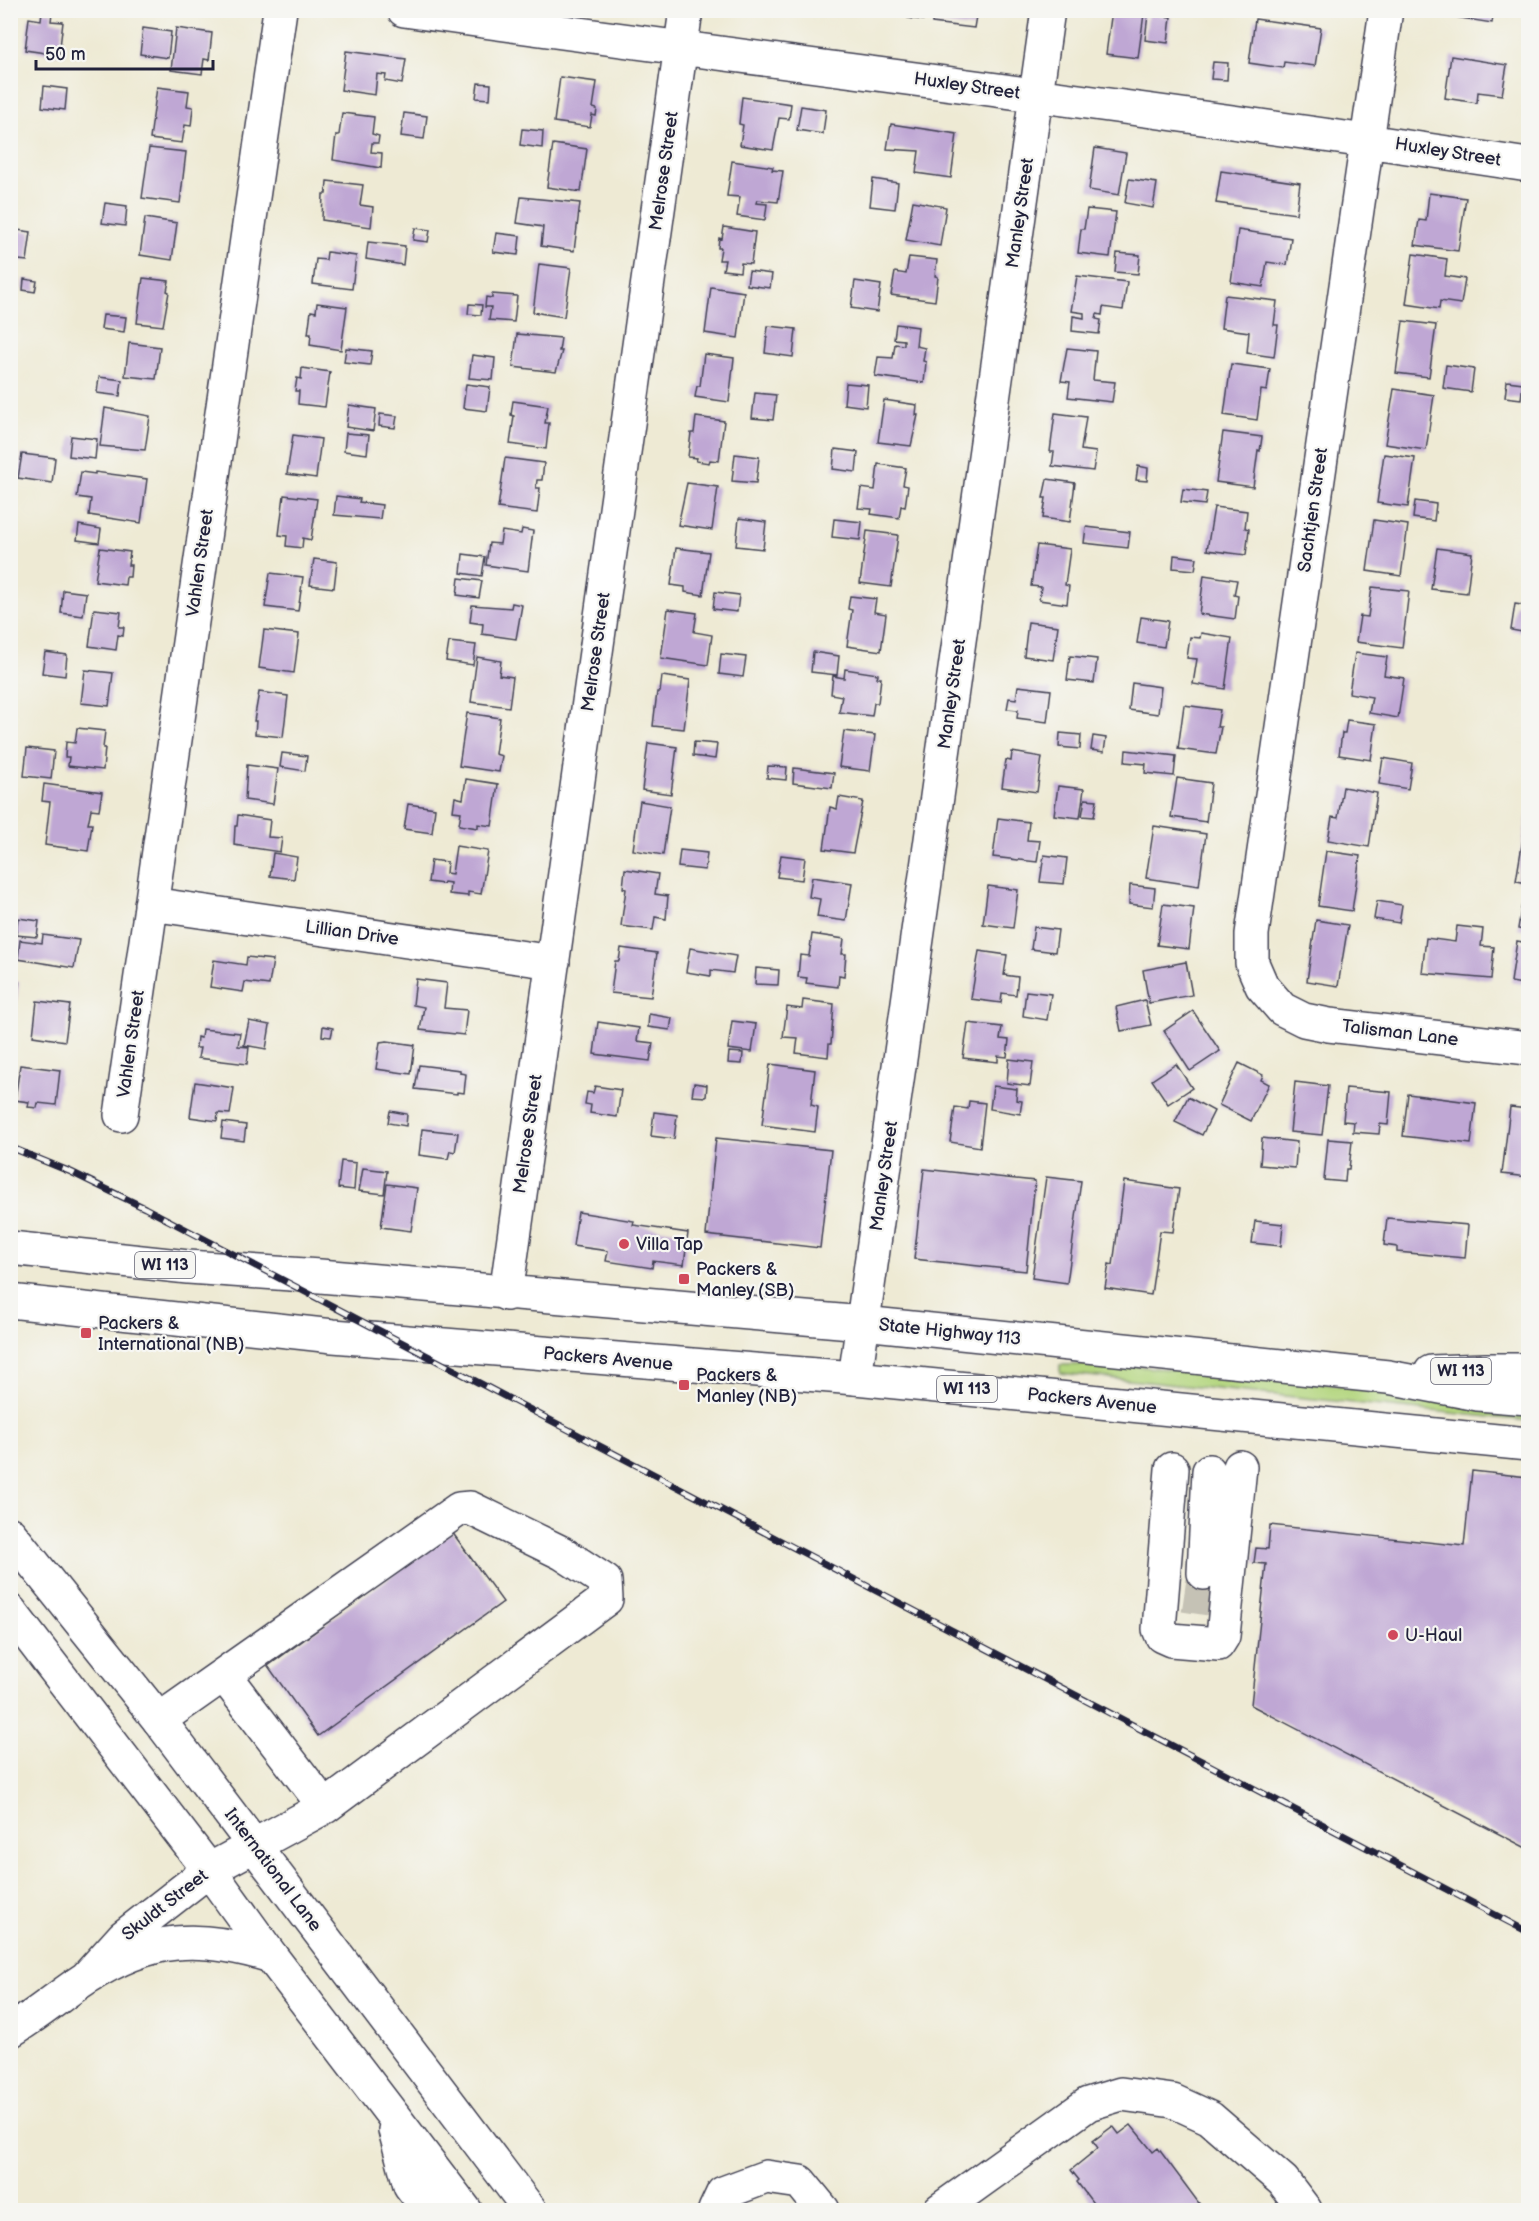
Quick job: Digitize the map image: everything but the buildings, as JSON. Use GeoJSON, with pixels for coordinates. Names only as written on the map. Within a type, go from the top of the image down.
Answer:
{"type":"FeatureCollection","features":[{"type":"Feature","properties":{"kind":"street","name":"Vahlen Street"},"geometry":{"type":"LineString","coordinates":[[121,1115],[280,10]]}},
{"type":"Feature","properties":{"kind":"street","name":"Huxley Street"},"geometry":{"type":"LineString","coordinates":[[404,10],[681,50],[1366,140],[1528,165]]}},
{"type":"Feature","properties":{"kind":"street","name":"Melrose Street"},"geometry":{"type":"LineString","coordinates":[[506,1294],[686,10]]}},
{"type":"Feature","properties":{"kind":"street","name":"Manley Street"},"geometry":{"type":"LineString","coordinates":[[855,1378],[1048,10]]}},
{"type":"Feature","properties":{"kind":"street","name":"Sachtjen Street"},"geometry":{"type":"LineString","coordinates":[[1276,1003],[1262,986],[1252,963],[1252,934],[1386,10]]}},
{"type":"Feature","properties":{"kind":"street","name":"Lillian Drive"},"geometry":{"type":"LineString","coordinates":[[151,904],[553,962]]}},
{"type":"Feature","properties":{"kind":"street","name":"Talisman Lane"},"geometry":{"type":"LineString","coordinates":[[1276,1003],[1282,1009],[1304,1020],[1528,1048]]}},
{"type":"Feature","properties":{"kind":"street","name":"WI 113"},"geometry":{"type":"LineString","coordinates":[[10,1248],[188,1268],[269,1275],[320,1276],[506,1294]]}},
{"type":"Feature","properties":{"kind":"street","name":"State Highway 113"},"geometry":{"type":"LineString","coordinates":[[506,1294],[863,1323],[1393,1377]]}},
{"type":"Feature","properties":{"kind":"street","name":"Packers Avenue"},"geometry":{"type":"LineString","coordinates":[[10,1301],[401,1342],[855,1378],[1528,1444]]}},
{"type":"Feature","properties":{"kind":"street","name":"WI 113"},"geometry":{"type":"LineString","coordinates":[[1393,1377],[1438,1371],[1528,1370]]}},
{"type":"Feature","properties":{"kind":"street"},"geometry":{"type":"LineString","coordinates":[[1393,1377],[1478,1394],[1528,1398]]}},
{"type":"Feature","properties":{"kind":"street"},"geometry":{"type":"LineString","coordinates":[[1172,1469],[1159,1629],[1162,1636],[1171,1640],[1196,1628],[1218,1644],[1222,1636],[1225,1469],[1204,1573]]}},
{"type":"Feature","properties":{"kind":"street","name":"Skuldt Street"},"geometry":{"type":"LineString","coordinates":[[86,1978],[123,1937],[209,1870],[326,1807],[606,1599],[605,1581],[561,1553],[470,1508],[459,1509],[224,1675]]}},
{"type":"Feature","properties":{"kind":"street","name":"International Lane"},"geometry":{"type":"LineString","coordinates":[[10,1534],[159,1720],[530,2211]]}},
{"type":"Feature","properties":{"kind":"street"},"geometry":{"type":"LineString","coordinates":[[10,1611],[209,1870],[271,1956],[465,2211]]}},
{"type":"Feature","properties":{"kind":"street"},"geometry":{"type":"LineString","coordinates":[[159,1720],[224,1675],[326,1807]]}},
{"type":"Feature","properties":{"kind":"street","name":"Skuldt Street"},"geometry":{"type":"LineString","coordinates":[[10,2031],[86,1978],[136,1952],[168,1943],[194,1941],[233,1944],[271,1956]]}},
{"type":"Feature","properties":{"kind":"street"},"geometry":{"type":"LineString","coordinates":[[940,2211],[1088,2104],[1121,2094],[1173,2101],[1210,2118],[1283,2181],[1305,2211]]}},
{"type":"Feature","properties":{"kind":"street"},"geometry":{"type":"LineString","coordinates":[[390,2111],[410,2185],[429,2211]]}},
{"type":"Feature","properties":{"kind":"street"},"geometry":{"type":"LineString","coordinates":[[715,2211],[723,2193],[766,2177],[800,2182],[823,2211]]}},
{"type":"Feature","properties":{"kind":"green space"},"geometry":{"type":"Polygon","coordinates":[[[1113,1364],[1528,1403],[1528,1421],[1060,1373],[1060,1365],[1113,1364]]]}},
{"type":"Feature","properties":{"kind":"tunnel"},"geometry":{"type":"LineString","coordinates":[[1198,1614],[1204,1573]]}},
{"type":"Feature","properties":{"kind":"railway"},"geometry":{"type":"LineString","coordinates":[[10,1147],[71,1172],[145,1208],[1528,1932]]}},
{"type":"Feature","properties":{"kind":"place","name":"Villa Tap"},"geometry":{"type":"Point","coordinates":[624,1244]}},
{"type":"Feature","properties":{"kind":"place","name":"Packers & Manley (SB)"},"geometry":{"type":"Point","coordinates":[684,1279]}},
{"type":"Feature","properties":{"kind":"place","name":"Packers & International (NB)"},"geometry":{"type":"Point","coordinates":[86,1333]}},
{"type":"Feature","properties":{"kind":"place","name":"Packers & Manley (NB)"},"geometry":{"type":"Point","coordinates":[684,1385]}},
{"type":"Feature","properties":{"kind":"place","name":"U-Haul"},"geometry":{"type":"Point","coordinates":[1393,1635]}}]}
